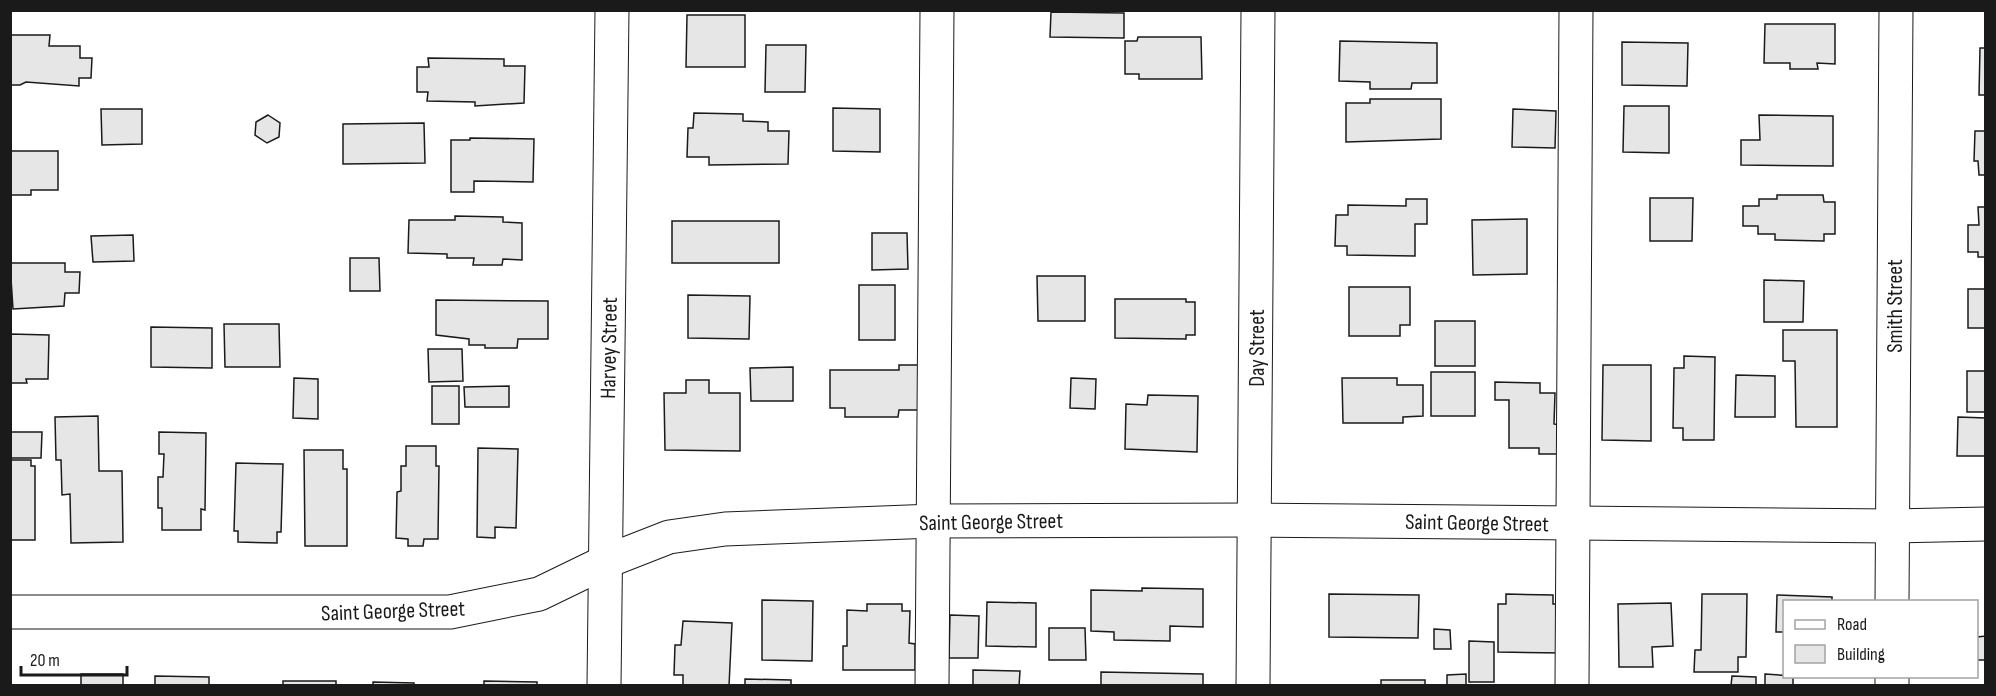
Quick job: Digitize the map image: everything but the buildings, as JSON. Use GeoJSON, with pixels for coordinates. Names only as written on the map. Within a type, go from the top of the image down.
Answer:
{"type":"FeatureCollection","features":[{"type":"Feature","properties":{"kind":"street","name":"Harvey Street"},"geometry":{"type":"LineString","coordinates":[[604,686],[612,10]]}},
{"type":"Feature","properties":{"kind":"street"},"geometry":{"type":"LineString","coordinates":[[932,686],[937,10]]}},
{"type":"Feature","properties":{"kind":"street","name":"Day Street"},"geometry":{"type":"LineString","coordinates":[[1253,686],[1258,10]]}},
{"type":"Feature","properties":{"kind":"street"},"geometry":{"type":"LineString","coordinates":[[1572,686],[1576,10]]}},
{"type":"Feature","properties":{"kind":"street","name":"Smith Street"},"geometry":{"type":"LineString","coordinates":[[1892,600],[1896,10]]}},
{"type":"Feature","properties":{"kind":"street","name":"Saint George Street"},"geometry":{"type":"LineString","coordinates":[[10,612],[450,612],[539,594],[605,562],[669,537],[725,529],[934,521],[1254,520],[1893,526],[1986,524]]}}]}
